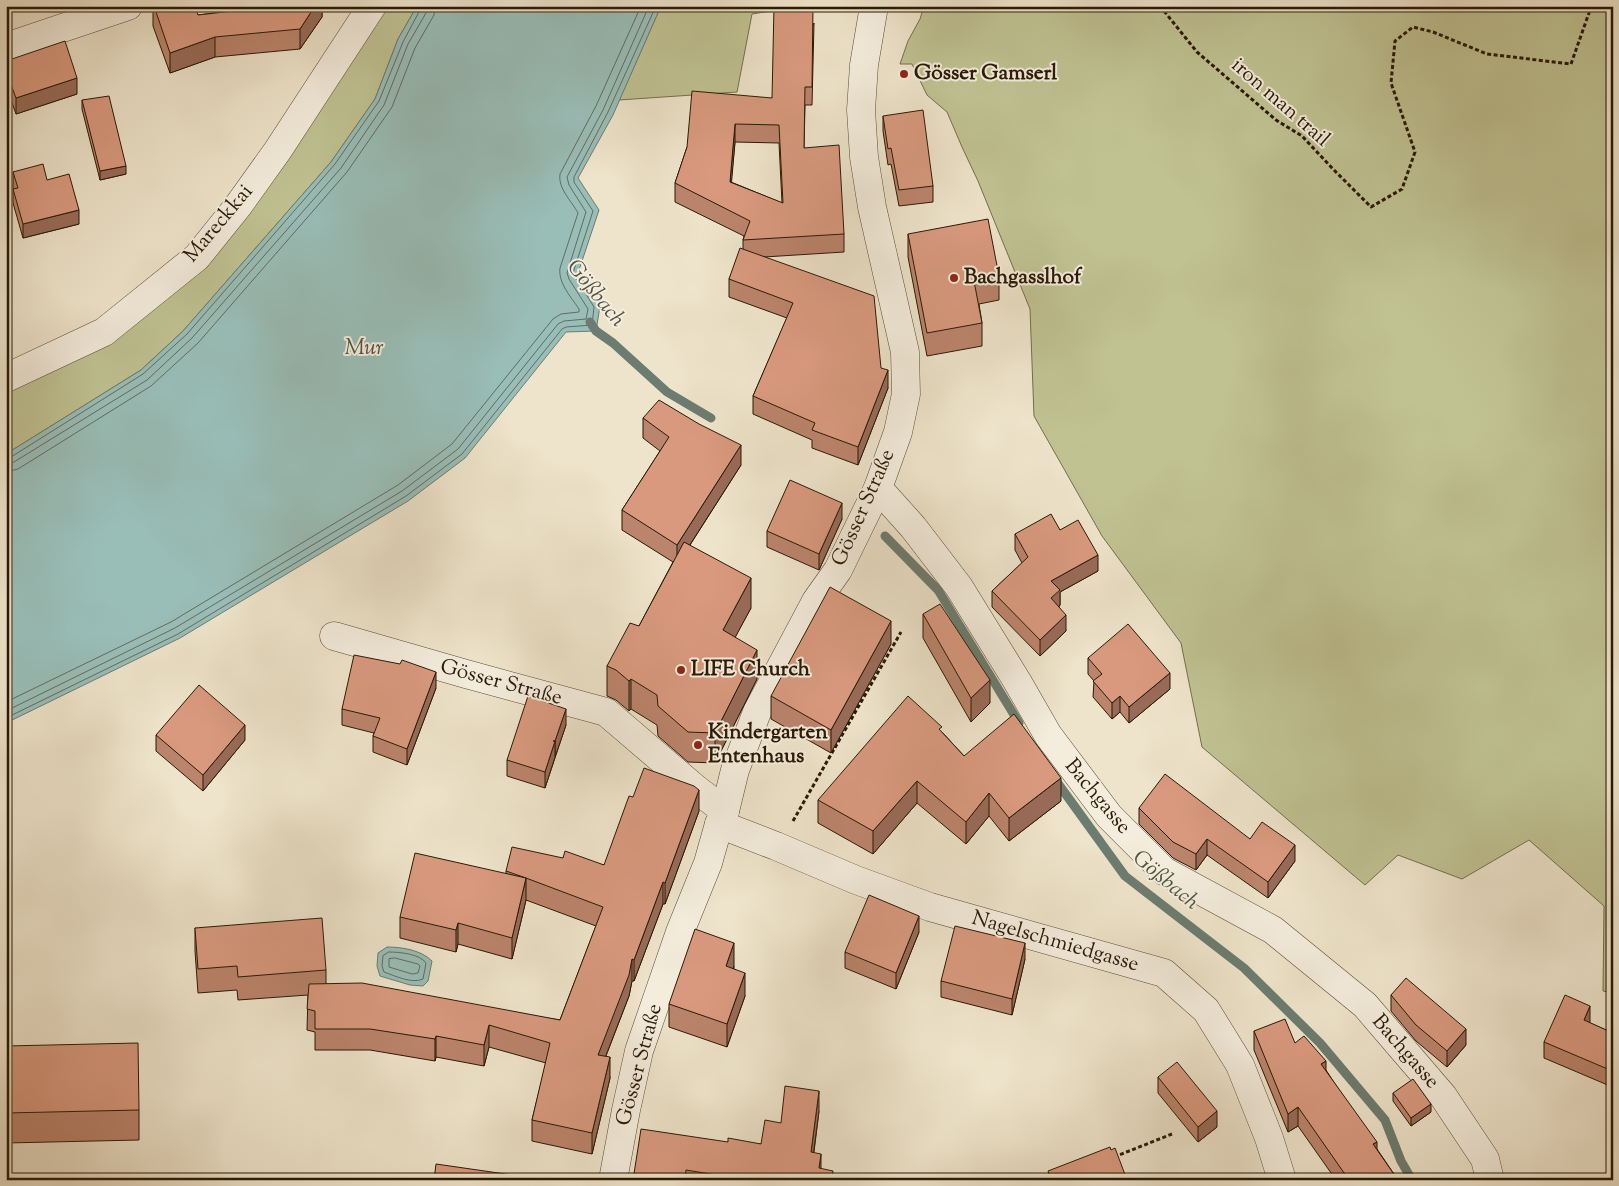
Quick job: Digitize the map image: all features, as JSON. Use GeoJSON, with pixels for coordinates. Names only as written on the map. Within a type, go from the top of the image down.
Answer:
{"type":"FeatureCollection","features":[{"type":"Feature","properties":{"kind":"street"},"geometry":{"type":"LineString","coordinates":[[6,47],[128,6]]}},
{"type":"Feature","properties":{"kind":"street","name":"Mareckkai"},"geometry":{"type":"LineString","coordinates":[[6,378],[104,332],[197,257],[238,206],[278,150],[372,6]]}},
{"type":"Feature","properties":{"kind":"street","name":"Gösser Straße"},"geometry":{"type":"LineString","coordinates":[[613,1180],[639,1051],[680,932],[708,863],[735,770],[757,712],[816,601],[838,570],[875,495],[898,432],[906,394],[905,352],[874,215],[864,157],[861,110],[864,65],[874,6]]}},
{"type":"Feature","properties":{"kind":"street","name":"Bachgasse"},"geometry":{"type":"LineString","coordinates":[[875,495],[913,527],[959,587],[1048,735],[1109,816],[1164,871],[1273,930],[1364,1005],[1443,1096],[1485,1159],[1490,1180]]}},
{"type":"Feature","properties":{"kind":"street","name":"Gösser Straße"},"geometry":{"type":"LineString","coordinates":[[334,636],[606,712],[696,789],[722,818]]}},
{"type":"Feature","properties":{"kind":"street","name":"Nagelschmiedgasse"},"geometry":{"type":"LineString","coordinates":[[722,818],[776,846],[856,880],[930,907],[1164,973],[1206,1010],[1240,1065],[1269,1138],[1282,1180]]}},
{"type":"Feature","properties":{"kind":"path","name":"iron man trail"},"geometry":{"type":"LineString","coordinates":[[1160,6],[1197,52],[1276,120],[1302,136],[1371,207],[1402,189],[1414,152],[1391,83],[1395,42],[1413,27],[1433,32],[1487,54],[1570,64],[1590,6]]}},
{"type":"Feature","properties":{"kind":"path"},"geometry":{"type":"LineString","coordinates":[[776,846],[788,830],[833,753],[901,632]]}},
{"type":"Feature","properties":{"kind":"path"},"geometry":{"type":"LineString","coordinates":[[1110,1159],[1172,1134]]}},
{"type":"Feature","properties":{"kind":"green space"},"geometry":{"type":"Polygon","coordinates":[[[385,6],[417,6],[398,39],[375,99],[331,162],[183,331],[141,370],[6,454],[6,390],[201,265],[385,6]]]}},
{"type":"Feature","properties":{"kind":"green space"},"geometry":{"type":"Polygon","coordinates":[[[661,6],[802,6],[752,14],[737,92],[619,100],[661,6]]]}},
{"type":"Feature","properties":{"kind":"green space"},"geometry":{"type":"Polygon","coordinates":[[[924,6],[1613,6],[1613,993],[1603,991],[1604,906],[1529,840],[1462,879],[1398,855],[1365,885],[1202,747],[1181,643],[1102,536],[1034,416],[1030,309],[978,181],[947,112],[927,95],[912,64],[900,64],[924,6]]]}},
{"type":"Feature","properties":{"kind":"water","name":"Mur"},"geometry":{"type":"Polygon","coordinates":[[[417,6],[661,6],[613,115],[578,178],[599,210],[578,273],[600,306],[596,331],[566,332],[465,458],[408,501],[180,638],[6,723],[6,454],[141,370],[183,331],[331,162],[375,99],[398,39],[417,6]]]}},
{"type":"Feature","properties":{"kind":"water"},"geometry":{"type":"Polygon","coordinates":[[[387,947],[411,950],[428,957],[432,961],[428,981],[423,986],[410,985],[380,976],[377,966],[378,953],[387,947]]]}},
{"type":"Feature","properties":{"kind":"building"},"geometry":{"type":"Polygon","coordinates":[[[154,6],[195,6],[198,15],[259,8],[258,6],[315,6],[300,29],[215,37],[170,53],[154,6]]]}},
{"type":"Feature","properties":{"kind":"building"},"geometry":{"type":"Polygon","coordinates":[[[774,6],[813,6],[812,87],[805,87],[804,148],[839,145],[844,234],[743,240],[750,221],[675,183],[687,147],[692,91],[772,98],[774,6]],[[735,124],[730,182],[783,203],[779,125],[735,124]]]}},
{"type":"Feature","properties":{"kind":"building"},"geometry":{"type":"Polygon","coordinates":[[[65,41],[77,78],[16,98],[6,71],[6,61],[65,41]]]}},
{"type":"Feature","properties":{"kind":"building"},"geometry":{"type":"Polygon","coordinates":[[[109,96],[126,166],[100,171],[82,100],[109,96]]]}},
{"type":"Feature","properties":{"kind":"building"},"geometry":{"type":"Polygon","coordinates":[[[923,110],[933,186],[899,190],[891,148],[888,149],[883,116],[923,110]]]}},
{"type":"Feature","properties":{"kind":"building"},"geometry":{"type":"Polygon","coordinates":[[[43,164],[47,180],[69,174],[79,210],[23,224],[13,189],[18,188],[13,172],[43,164]]]}},
{"type":"Feature","properties":{"kind":"building","name":"Bachgasslhof"},"geometry":{"type":"Polygon","coordinates":[[[988,219],[999,276],[974,281],[982,323],[927,333],[908,234],[988,219]]]}},
{"type":"Feature","properties":{"kind":"building"},"geometry":{"type":"Polygon","coordinates":[[[740,248],[874,296],[881,368],[888,370],[858,447],[812,430],[815,423],[753,396],[793,303],[729,279],[740,248]]]}},
{"type":"Feature","properties":{"kind":"building"},"geometry":{"type":"Polygon","coordinates":[[[659,400],[699,424],[741,445],[677,545],[622,510],[669,437],[643,418],[659,400]]]}},
{"type":"Feature","properties":{"kind":"building"},"geometry":{"type":"Polygon","coordinates":[[[790,480],[842,503],[819,554],[767,531],[790,480]]]}},
{"type":"Feature","properties":{"kind":"building"},"geometry":{"type":"Polygon","coordinates":[[[1051,514],[1060,530],[1078,520],[1098,555],[1051,581],[1060,590],[1051,598],[1066,615],[1040,640],[992,591],[1028,557],[1015,534],[1051,514]]]}},
{"type":"Feature","properties":{"kind":"building","name":"LIFE Church"},"geometry":{"type":"Polygon","coordinates":[[[684,542],[751,578],[723,630],[757,650],[715,733],[688,732],[658,706],[657,695],[631,679],[629,681],[616,670],[607,666],[630,623],[639,626],[684,542]]]}},
{"type":"Feature","properties":{"kind":"building"},"geometry":{"type":"Polygon","coordinates":[[[830,587],[891,621],[831,730],[771,696],[830,587]]]}},
{"type":"Feature","properties":{"kind":"building"},"geometry":{"type":"Polygon","coordinates":[[[940,604],[990,680],[971,698],[923,614],[940,604]]]}},
{"type":"Feature","properties":{"kind":"building"},"geometry":{"type":"Polygon","coordinates":[[[1128,624],[1170,673],[1129,707],[1120,696],[1112,703],[1093,681],[1102,674],[1088,658],[1128,624]]]}},
{"type":"Feature","properties":{"kind":"building"},"geometry":{"type":"Polygon","coordinates":[[[354,655],[400,664],[402,660],[436,672],[407,749],[373,736],[380,718],[342,709],[354,655]]]}},
{"type":"Feature","properties":{"kind":"building"},"geometry":{"type":"Polygon","coordinates":[[[199,685],[245,725],[203,775],[156,735],[199,685]]]}},
{"type":"Feature","properties":{"kind":"building"},"geometry":{"type":"Polygon","coordinates":[[[528,696],[566,709],[545,772],[507,760],[528,696]]]}},
{"type":"Feature","properties":{"kind":"building"},"geometry":{"type":"Polygon","coordinates":[[[908,696],[942,727],[939,729],[964,756],[1014,714],[1061,778],[1009,818],[989,793],[966,822],[917,781],[873,831],[818,800],[908,696]]]}},
{"type":"Feature","properties":{"kind":"building"},"geometry":{"type":"Polygon","coordinates":[[[644,768],[694,786],[699,790],[665,883],[663,882],[634,960],[632,959],[629,975],[598,1055],[610,1057],[592,1133],[532,1120],[550,1043],[489,1025],[484,1045],[436,1036],[435,1039],[370,1029],[315,1029],[315,1011],[307,1009],[309,984],[362,983],[560,1020],[603,907],[506,871],[512,847],[563,858],[565,851],[604,865],[629,796],[633,797],[644,768]]]}},
{"type":"Feature","properties":{"kind":"building"},"geometry":{"type":"Polygon","coordinates":[[[1165,774],[1250,839],[1262,822],[1295,845],[1268,882],[1207,839],[1196,854],[1173,842],[1139,808],[1165,774]]]}},
{"type":"Feature","properties":{"kind":"building"},"geometry":{"type":"Polygon","coordinates":[[[415,853],[526,878],[512,938],[458,923],[456,930],[400,917],[415,853]]]}},
{"type":"Feature","properties":{"kind":"building"},"geometry":{"type":"Polygon","coordinates":[[[869,895],[919,916],[896,973],[845,952],[869,895]]]}},
{"type":"Feature","properties":{"kind":"building"},"geometry":{"type":"Polygon","coordinates":[[[322,918],[326,970],[238,977],[237,966],[198,969],[195,928],[322,918]]]}},
{"type":"Feature","properties":{"kind":"building"},"geometry":{"type":"Polygon","coordinates":[[[955,926],[1025,943],[1012,999],[941,981],[955,926]]]}},
{"type":"Feature","properties":{"kind":"building"},"geometry":{"type":"Polygon","coordinates":[[[695,929],[734,943],[726,966],[745,973],[727,1024],[669,1004],[695,929]]]}},
{"type":"Feature","properties":{"kind":"building"},"geometry":{"type":"Polygon","coordinates":[[[1406,978],[1466,1029],[1447,1051],[1416,1025],[1391,995],[1406,978]]]}},
{"type":"Feature","properties":{"kind":"building"},"geometry":{"type":"Polygon","coordinates":[[[1565,995],[1590,1006],[1584,1020],[1613,1033],[1613,1064],[1610,1070],[1544,1042],[1565,995]]]}},
{"type":"Feature","properties":{"kind":"building"},"geometry":{"type":"Polygon","coordinates":[[[1285,1019],[1295,1043],[1304,1036],[1326,1061],[1321,1064],[1377,1142],[1373,1144],[1398,1180],[1349,1180],[1298,1107],[1288,1114],[1254,1031],[1285,1019]]]}},
{"type":"Feature","properties":{"kind":"building"},"geometry":{"type":"Polygon","coordinates":[[[138,1043],[139,1110],[6,1113],[6,1046],[138,1043]]]}},
{"type":"Feature","properties":{"kind":"building"},"geometry":{"type":"Polygon","coordinates":[[[1177,1062],[1217,1111],[1198,1127],[1158,1077],[1177,1062]]]}},
{"type":"Feature","properties":{"kind":"building"},"geometry":{"type":"Polygon","coordinates":[[[1413,1079],[1431,1104],[1411,1118],[1393,1093],[1413,1079]]]}},
{"type":"Feature","properties":{"kind":"building"},"geometry":{"type":"Polygon","coordinates":[[[785,1086],[819,1091],[811,1152],[821,1154],[819,1168],[833,1171],[832,1180],[747,1180],[686,1170],[685,1180],[633,1180],[641,1129],[728,1142],[728,1138],[761,1144],[765,1120],[781,1123],[785,1086]]]}},
{"type":"Feature","properties":{"kind":"building"},"geometry":{"type":"Polygon","coordinates":[[[1110,1147],[1111,1150],[1115,1148],[1127,1180],[1034,1180],[1049,1174],[1048,1171],[1110,1147]]]}},
{"type":"Feature","properties":{"kind":"building"},"geometry":{"type":"Polygon","coordinates":[[[436,1164],[547,1180],[434,1180],[436,1164]]]}},
{"type":"Feature","properties":{"kind":"building"},"geometry":{"type":"Polygon","coordinates":[[[1270,1176],[1271,1180],[1259,1180],[1270,1176]]]}},
{"type":"Feature","properties":{"kind":"waterway","name":"Gößbach"},"geometry":{"type":"LineString","coordinates":[[590,322],[596,331],[613,343],[667,392],[711,418]]}},
{"type":"Feature","properties":{"kind":"waterway","name":"Gößbach"},"geometry":{"type":"LineString","coordinates":[[885,536],[938,590],[1019,723]]}},
{"type":"Feature","properties":{"kind":"waterway","name":"Gößbach"},"geometry":{"type":"LineString","coordinates":[[1054,778],[1125,876],[1244,968],[1320,1043],[1385,1120],[1401,1161],[1412,1180]]}},
{"type":"Feature","properties":{"kind":"place","name":"Gösser Gamserl"},"geometry":{"type":"Point","coordinates":[904,74]}},
{"type":"Feature","properties":{"kind":"place","name":"Bachgasslhof"},"geometry":{"type":"Point","coordinates":[954,278]}},
{"type":"Feature","properties":{"kind":"place","name":"LIFE Church"},"geometry":{"type":"Point","coordinates":[681,670]}},
{"type":"Feature","properties":{"kind":"place","name":"Kindergarten Entenhaus"},"geometry":{"type":"Point","coordinates":[698,745]}}]}
